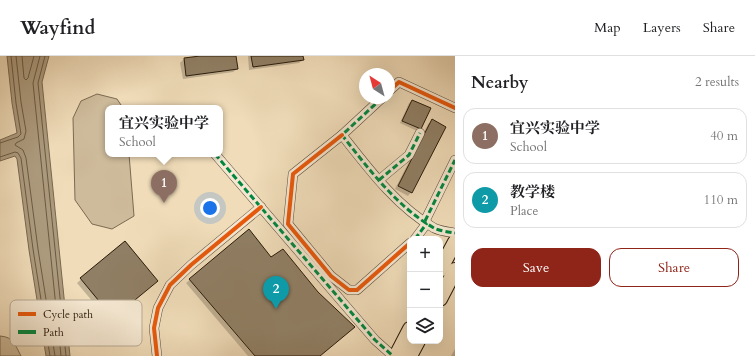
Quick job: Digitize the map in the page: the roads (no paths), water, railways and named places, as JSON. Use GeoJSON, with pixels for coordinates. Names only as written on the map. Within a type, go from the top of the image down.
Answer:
{"type":"FeatureCollection","features":[{"type":"Feature","properties":{"kind":"main road"},"geometry":{"type":"LineString","coordinates":[[443,264],[455,242]]}},
{"type":"Feature","properties":{"kind":"main road"},"geometry":{"type":"LineString","coordinates":[[443,293],[455,270]]}},
{"type":"Feature","properties":{"kind":"main road"},"geometry":{"type":"LineString","coordinates":[[394,356],[407,333]]}},
{"type":"Feature","properties":{"kind":"main road"},"geometry":{"type":"LineString","coordinates":[[410,356],[416,344]]}},
{"type":"Feature","properties":{"kind":"street"},"geometry":{"type":"LineString","coordinates":[[395,86],[399,82],[455,108]]}},
{"type":"Feature","properties":{"kind":"street"},"geometry":{"type":"LineString","coordinates":[[376,104],[342,135],[293,174],[288,224],[332,276],[349,290],[357,290],[407,246]]}},
{"type":"Feature","properties":{"kind":"street"},"geometry":{"type":"LineString","coordinates":[[379,180],[408,155],[420,134]]}},
{"type":"Feature","properties":{"kind":"street"},"geometry":{"type":"LineString","coordinates":[[342,135],[379,180],[411,211],[435,229],[455,233]]}},
{"type":"Feature","properties":{"kind":"street"},"geometry":{"type":"LineString","coordinates":[[217,157],[375,340],[394,356]]}},
{"type":"Feature","properties":{"kind":"street"},"geometry":{"type":"LineString","coordinates":[[417,236],[426,222],[455,160]]}},
{"type":"Feature","properties":{"kind":"street"},"geometry":{"type":"LineString","coordinates":[[157,356],[154,328],[158,308],[170,285],[191,265],[261,207]]}},
{"type":"Feature","properties":{"kind":"water"},"geometry":{"type":"Polygon","coordinates":[[[7,56],[49,56],[42,82],[64,300],[37,300],[17,159],[15,156],[0,161],[0,140],[17,133],[7,56]]]}},
{"type":"Feature","properties":{"kind":"water"},"geometry":{"type":"Polygon","coordinates":[[[44,346],[69,346],[70,356],[46,356],[44,346]]]}},
{"type":"Feature","properties":{"kind":"place","name":"宜兴实验中学"},"geometry":{"type":"Point","coordinates":[164,203]}},
{"type":"Feature","properties":{"kind":"place","name":"教学楼"},"geometry":{"type":"Point","coordinates":[276,309]}}]}
